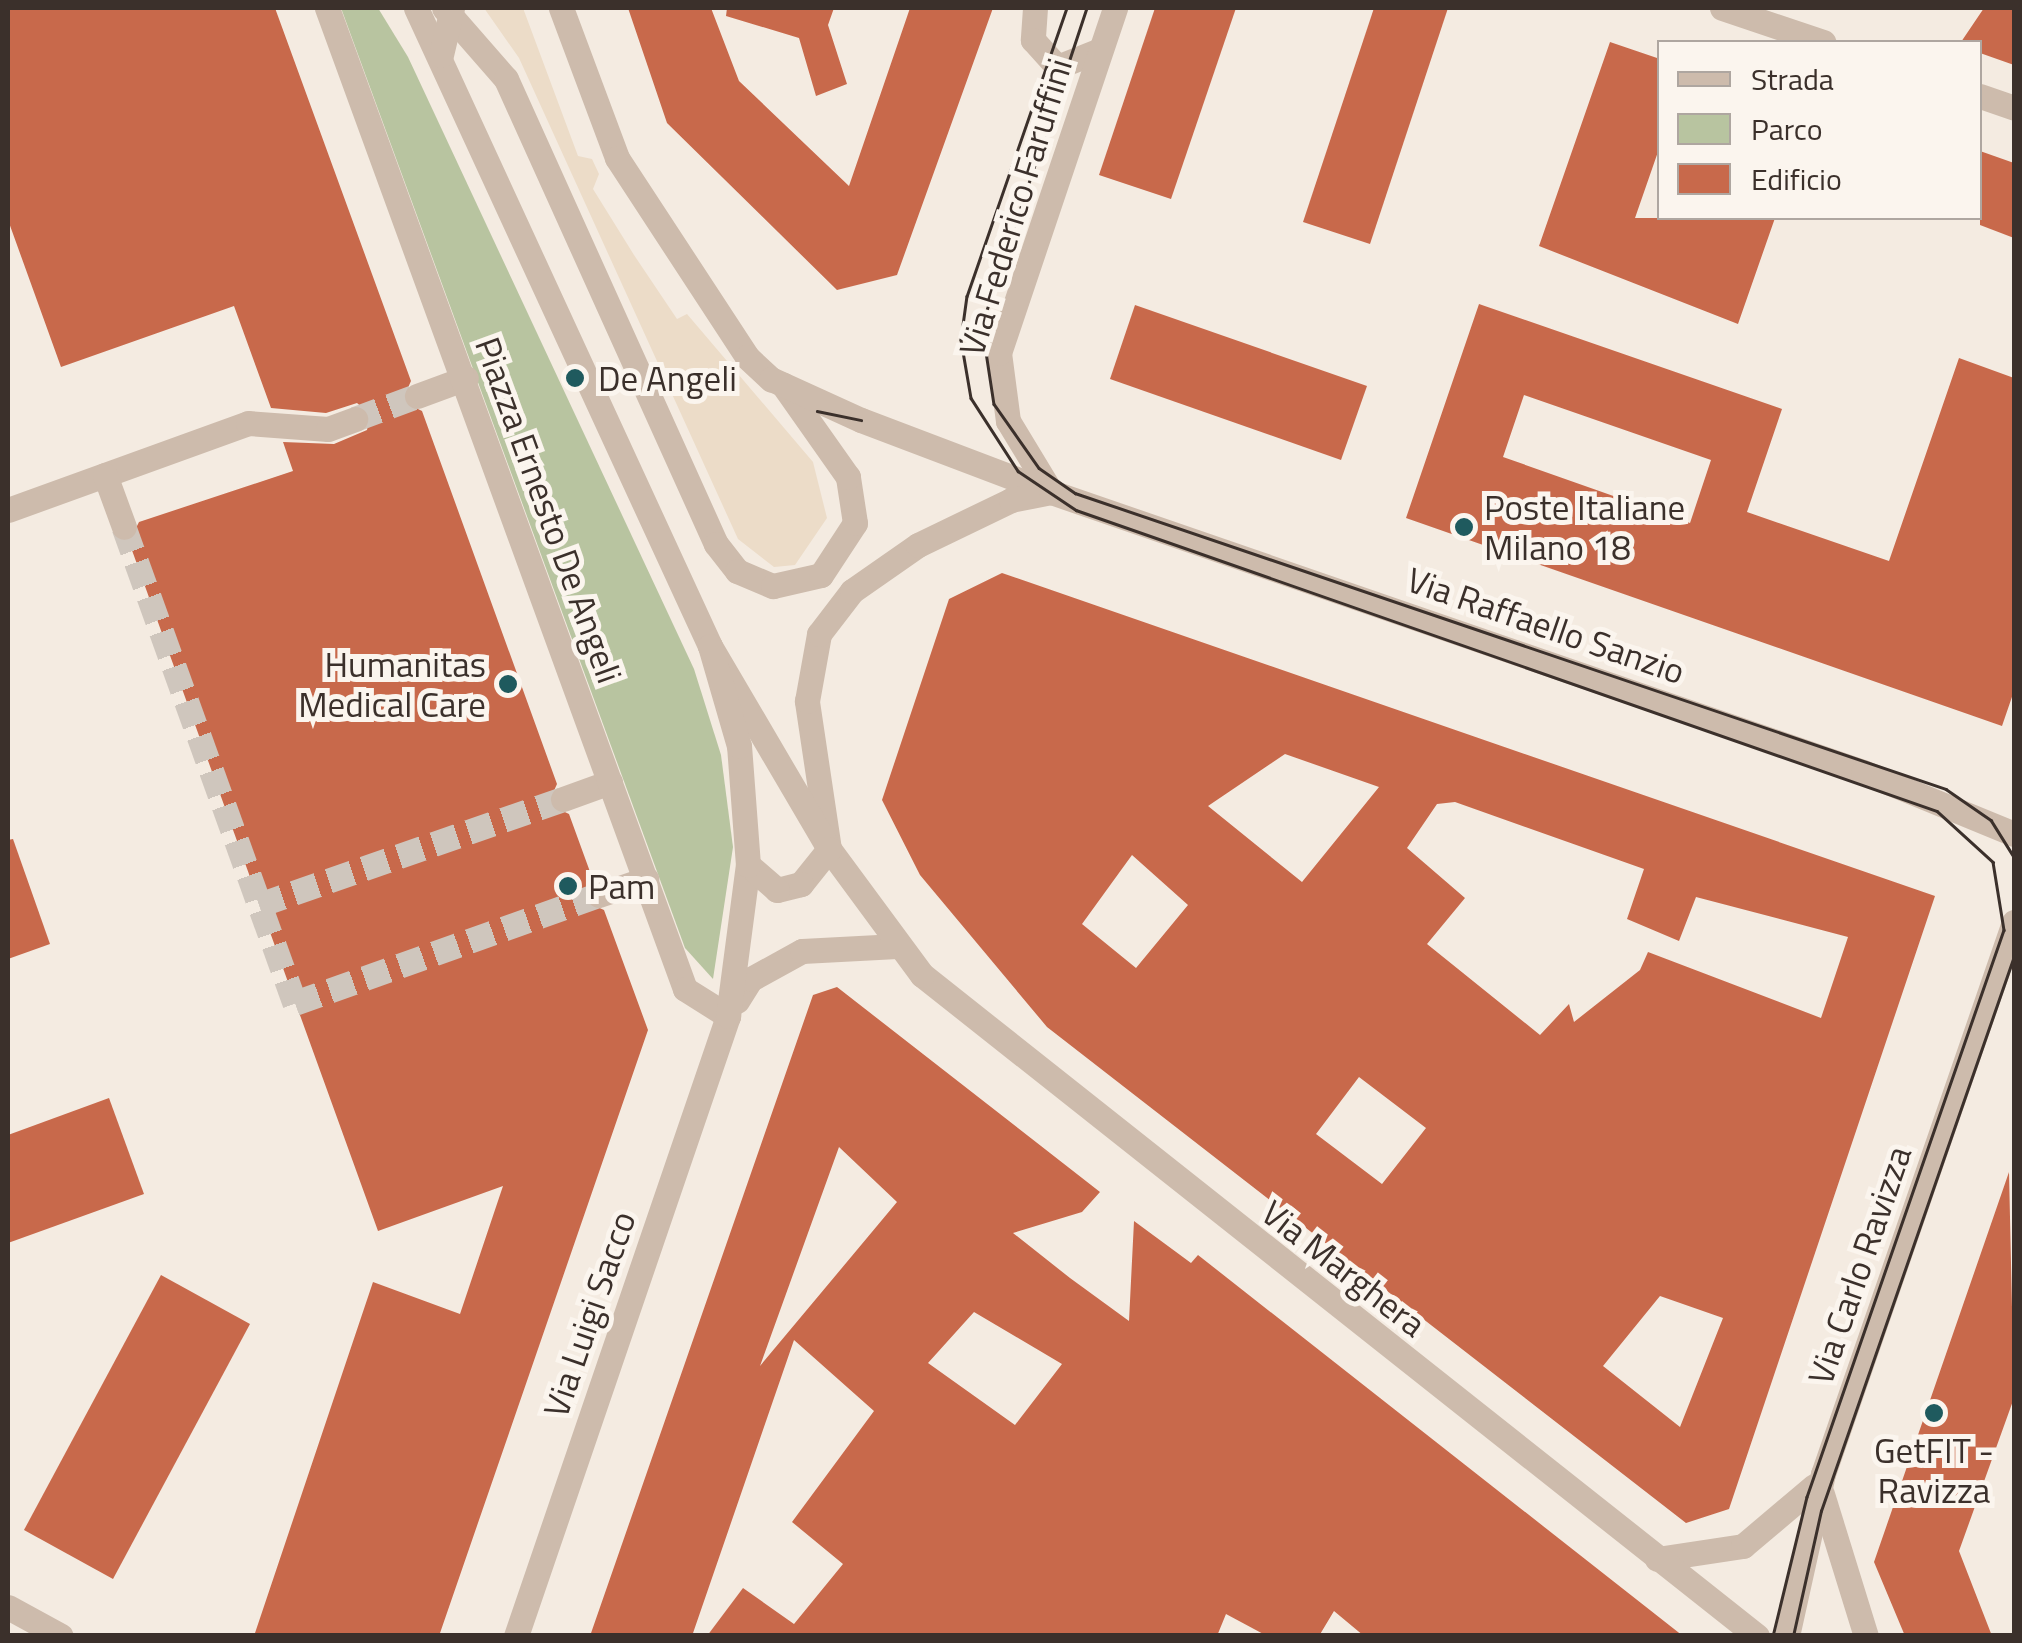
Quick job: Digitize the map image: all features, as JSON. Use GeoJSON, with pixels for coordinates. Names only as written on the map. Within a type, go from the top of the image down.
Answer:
{"type":"FeatureCollection","features":[{"type":"Feature","properties":{"kind":"street","name":"Piazza Ernesto De Angeli"},"geometry":{"type":"LineString","coordinates":[[327,8],[466,378],[686,989],[728,1016]]}},
{"type":"Feature","properties":{"kind":"street"},"geometry":{"type":"LineString","coordinates":[[416,8],[710,646],[828,848],[897,946]]}},
{"type":"Feature","properties":{"kind":"street"},"geometry":{"type":"LineString","coordinates":[[561,8],[617,158],[652,218],[747,358],[783,385],[1050,492]]}},
{"type":"Feature","properties":{"kind":"street","name":"Via Federico Faruffini"},"geometry":{"type":"LineString","coordinates":[[1035,8],[1033,40],[1057,67],[1100,50]]}},
{"type":"Feature","properties":{"kind":"street","name":"Via Federico Faruffini"},"geometry":{"type":"LineString","coordinates":[[1050,492],[1008,421],[999,352],[1115,8]]}},
{"type":"Feature","properties":{"kind":"street"},"geometry":{"type":"LineString","coordinates":[[1722,8],[1818,40]]}},
{"type":"Feature","properties":{"kind":"street"},"geometry":{"type":"LineString","coordinates":[[441,56],[449,10]]}},
{"type":"Feature","properties":{"kind":"street"},"geometry":{"type":"LineString","coordinates":[[449,10],[519,106],[716,544],[737,571],[773,586],[821,574],[854,523],[848,477],[783,385]]}},
{"type":"Feature","properties":{"kind":"street"},"geometry":{"type":"LineString","coordinates":[[1982,97],[2014,108]]}},
{"type":"Feature","properties":{"kind":"street"},"geometry":{"type":"LineString","coordinates":[[416,396],[466,378]]}},
{"type":"Feature","properties":{"kind":"street"},"geometry":{"type":"LineString","coordinates":[[8,510],[248,423],[328,429],[355,419]]}},
{"type":"Feature","properties":{"kind":"street"},"geometry":{"type":"LineString","coordinates":[[105,474],[124,527]]}},
{"type":"Feature","properties":{"kind":"street"},"geometry":{"type":"LineString","coordinates":[[748,865],[777,890],[801,884],[828,848],[807,700],[819,634],[852,590],[918,545],[1050,492]]}},
{"type":"Feature","properties":{"kind":"street","name":"Via Raffaello Sanzio"},"geometry":{"type":"LineString","coordinates":[[1050,492],[1863,772],[2014,834]]}},
{"type":"Feature","properties":{"kind":"street"},"geometry":{"type":"LineString","coordinates":[[710,646],[739,746],[748,865],[728,1016]]}},
{"type":"Feature","properties":{"kind":"street"},"geometry":{"type":"LineString","coordinates":[[563,799],[610,782]]}},
{"type":"Feature","properties":{"kind":"street"},"geometry":{"type":"LineString","coordinates":[[599,895],[646,879]]}},
{"type":"Feature","properties":{"kind":"street","name":"Via Carlo Ravizza"},"geometry":{"type":"LineString","coordinates":[[1787,1636],[1823,1474],[2014,922]]}},
{"type":"Feature","properties":{"kind":"street"},"geometry":{"type":"LineString","coordinates":[[728,1016],[751,979],[789,956],[830,944],[897,946]]}},
{"type":"Feature","properties":{"kind":"street","name":"Via Marghera"},"geometry":{"type":"LineString","coordinates":[[897,946],[980,1026],[1757,1636]]}},
{"type":"Feature","properties":{"kind":"street","name":"Via Luigi Sacco"},"geometry":{"type":"LineString","coordinates":[[516,1636],[728,1016]]}},
{"type":"Feature","properties":{"kind":"street"},"geometry":{"type":"LineString","coordinates":[[1657,1559],[1743,1546],[1791,1512],[1823,1474]]}},
{"type":"Feature","properties":{"kind":"street"},"geometry":{"type":"LineString","coordinates":[[1823,1474],[1820,1511],[1866,1636]]}},
{"type":"Feature","properties":{"kind":"street"},"geometry":{"type":"LineString","coordinates":[[8,1608],[61,1636]]}},
{"type":"Feature","properties":{"kind":"green space"},"geometry":{"type":"Polygon","coordinates":[[[341,8],[378,8],[408,57],[694,669],[721,755],[733,847],[713,979],[685,948],[341,8]]]}},
{"type":"Feature","properties":{"kind":"shaded area"},"geometry":{"type":"Polygon","coordinates":[[[484,8],[523,8],[578,156],[592,159],[599,174],[593,189],[634,255],[677,319],[687,314],[813,462],[827,518],[795,565],[774,567],[738,539],[519,58],[484,8]]]}},
{"type":"Feature","properties":{"kind":"building"},"geometry":{"type":"Polygon","coordinates":[[[8,8],[275,8],[411,381],[402,401],[422,411],[557,784],[548,804],[569,814],[593,880],[584,901],[604,910],[648,1030],[439,1636],[254,1636],[373,1282],[460,1314],[503,1186],[378,1231],[129,542],[139,522],[293,471],[283,442],[334,444],[367,430],[370,414],[357,403],[326,413],[271,408],[234,306],[61,367],[8,220],[8,8]]]}},
{"type":"Feature","properties":{"kind":"building"},"geometry":{"type":"Polygon","coordinates":[[[628,8],[711,8],[739,81],[849,186],[910,8],[993,8],[897,275],[837,290],[667,123],[628,8]]]}},
{"type":"Feature","properties":{"kind":"building"},"geometry":{"type":"Polygon","coordinates":[[[727,8],[834,8],[828,25],[847,84],[816,96],[799,38],[726,16],[727,8]]]}},
{"type":"Feature","properties":{"kind":"building"},"geometry":{"type":"Polygon","coordinates":[[[1155,8],[1236,8],[1171,199],[1099,175],[1155,8]]]}},
{"type":"Feature","properties":{"kind":"building"},"geometry":{"type":"Polygon","coordinates":[[[1374,8],[1448,8],[1370,244],[1303,222],[1374,8]]]}},
{"type":"Feature","properties":{"kind":"building"},"geometry":{"type":"Polygon","coordinates":[[[1984,8],[2014,8],[2014,65],[1982,54],[1982,40],[1962,40],[1984,8]]]}},
{"type":"Feature","properties":{"kind":"building"},"geometry":{"type":"Polygon","coordinates":[[[1610,42],[1657,58],[1657,155],[1635,218],[1774,220],[1738,324],[1539,246],[1610,42]]]}},
{"type":"Feature","properties":{"kind":"building"},"geometry":{"type":"Polygon","coordinates":[[[1982,152],[2014,163],[2014,238],[1980,225],[1982,152]]]}},
{"type":"Feature","properties":{"kind":"building"},"geometry":{"type":"Polygon","coordinates":[[[1479,304],[1782,409],[1747,512],[1889,561],[1959,358],[2014,378],[2014,691],[2002,726],[1406,518],[1479,304]],[[1524,395],[1503,457],[1690,523],[1711,460],[1524,395]]]}},
{"type":"Feature","properties":{"kind":"building"},"geometry":{"type":"Polygon","coordinates":[[[1135,305],[1367,386],[1341,460],[1110,379],[1135,305]]]}},
{"type":"Feature","properties":{"kind":"building"},"geometry":{"type":"Polygon","coordinates":[[[1002,573],[1935,896],[1729,1509],[1686,1523],[1047,1027],[920,875],[882,800],[949,599],[1002,573]],[[1285,754],[1208,806],[1302,882],[1379,787],[1285,754]],[[1455,802],[1437,804],[1407,848],[1465,898],[1427,944],[1540,1035],[1569,1004],[1574,1022],[1640,970],[1648,952],[1821,1018],[1848,937],[1696,897],[1679,941],[1627,919],[1644,869],[1455,802]],[[1132,855],[1082,924],[1136,968],[1188,905],[1132,855]],[[1359,1077],[1316,1134],[1382,1184],[1426,1128],[1359,1077]],[[1660,1296],[1603,1366],[1680,1427],[1723,1318],[1660,1296]]]}},
{"type":"Feature","properties":{"kind":"building"},"geometry":{"type":"Polygon","coordinates":[[[13,839],[50,944],[8,959],[8,840],[13,839]]]}},
{"type":"Feature","properties":{"kind":"building"},"geometry":{"type":"Polygon","coordinates":[[[837,987],[1100,1192],[1082,1212],[1013,1233],[1070,1278],[1129,1321],[1134,1221],[1191,1263],[1198,1255],[1683,1636],[1364,1636],[1334,1611],[1319,1636],[1267,1636],[1226,1614],[1217,1636],[707,1636],[743,1588],[794,1624],[843,1564],[792,1522],[874,1411],[794,1340],[692,1636],[590,1636],[813,995],[837,987]],[[839,1147],[760,1366],[897,1202],[839,1147]],[[974,1312],[928,1363],[1015,1425],[1062,1364],[974,1312]]]}},
{"type":"Feature","properties":{"kind":"building"},"geometry":{"type":"Polygon","coordinates":[[[109,1098],[144,1194],[8,1243],[8,1135],[109,1098]]]}},
{"type":"Feature","properties":{"kind":"building"},"geometry":{"type":"Polygon","coordinates":[[[2009,1172],[2014,1398],[1959,1551],[1992,1636],[1905,1636],[1874,1562],[2009,1172]]]}},
{"type":"Feature","properties":{"kind":"building"},"geometry":{"type":"Polygon","coordinates":[[[161,1275],[250,1324],[113,1579],[24,1530],[161,1275]]]}},
{"type":"Feature","properties":{"kind":"tunnel"},"geometry":{"type":"LineString","coordinates":[[355,419],[417,396]]}},
{"type":"Feature","properties":{"kind":"tunnel"},"geometry":{"type":"LineString","coordinates":[[124,527],[295,1003],[599,895]]}},
{"type":"Feature","properties":{"kind":"tunnel"},"geometry":{"type":"LineString","coordinates":[[259,905],[563,799]]}},
{"type":"Feature","properties":{"kind":"tram line"},"geometry":{"type":"LineString","coordinates":[[1067,8],[967,296],[961,340],[971,398],[1018,471],[1076,510],[1937,811],[1993,862],[2004,930],[1807,1497],[1773,1636]]}},
{"type":"Feature","properties":{"kind":"tram line"},"geometry":{"type":"LineString","coordinates":[[1087,8],[982,326],[994,404],[1039,468],[1075,493],[1946,789],[1991,820],[2014,857]]}},
{"type":"Feature","properties":{"kind":"tram line"},"geometry":{"type":"LineString","coordinates":[[817,411],[861,420]]}},
{"type":"Feature","properties":{"kind":"tram line"},"geometry":{"type":"LineString","coordinates":[[1793,1636],[1821,1511],[2014,956]]}},
{"type":"Feature","properties":{"kind":"place","name":"De Angeli"},"geometry":{"type":"Point","coordinates":[575,378]}},
{"type":"Feature","properties":{"kind":"place","name":"Poste Italiane Milano 18"},"geometry":{"type":"Point","coordinates":[1464,527]}},
{"type":"Feature","properties":{"kind":"place","name":"Humanitas Medical Care"},"geometry":{"type":"Point","coordinates":[508,684]}},
{"type":"Feature","properties":{"kind":"place","name":"Pam"},"geometry":{"type":"Point","coordinates":[568,886]}},
{"type":"Feature","properties":{"kind":"place","name":"GetFIT - Ravizza"},"geometry":{"type":"Point","coordinates":[1934,1413]}}]}
